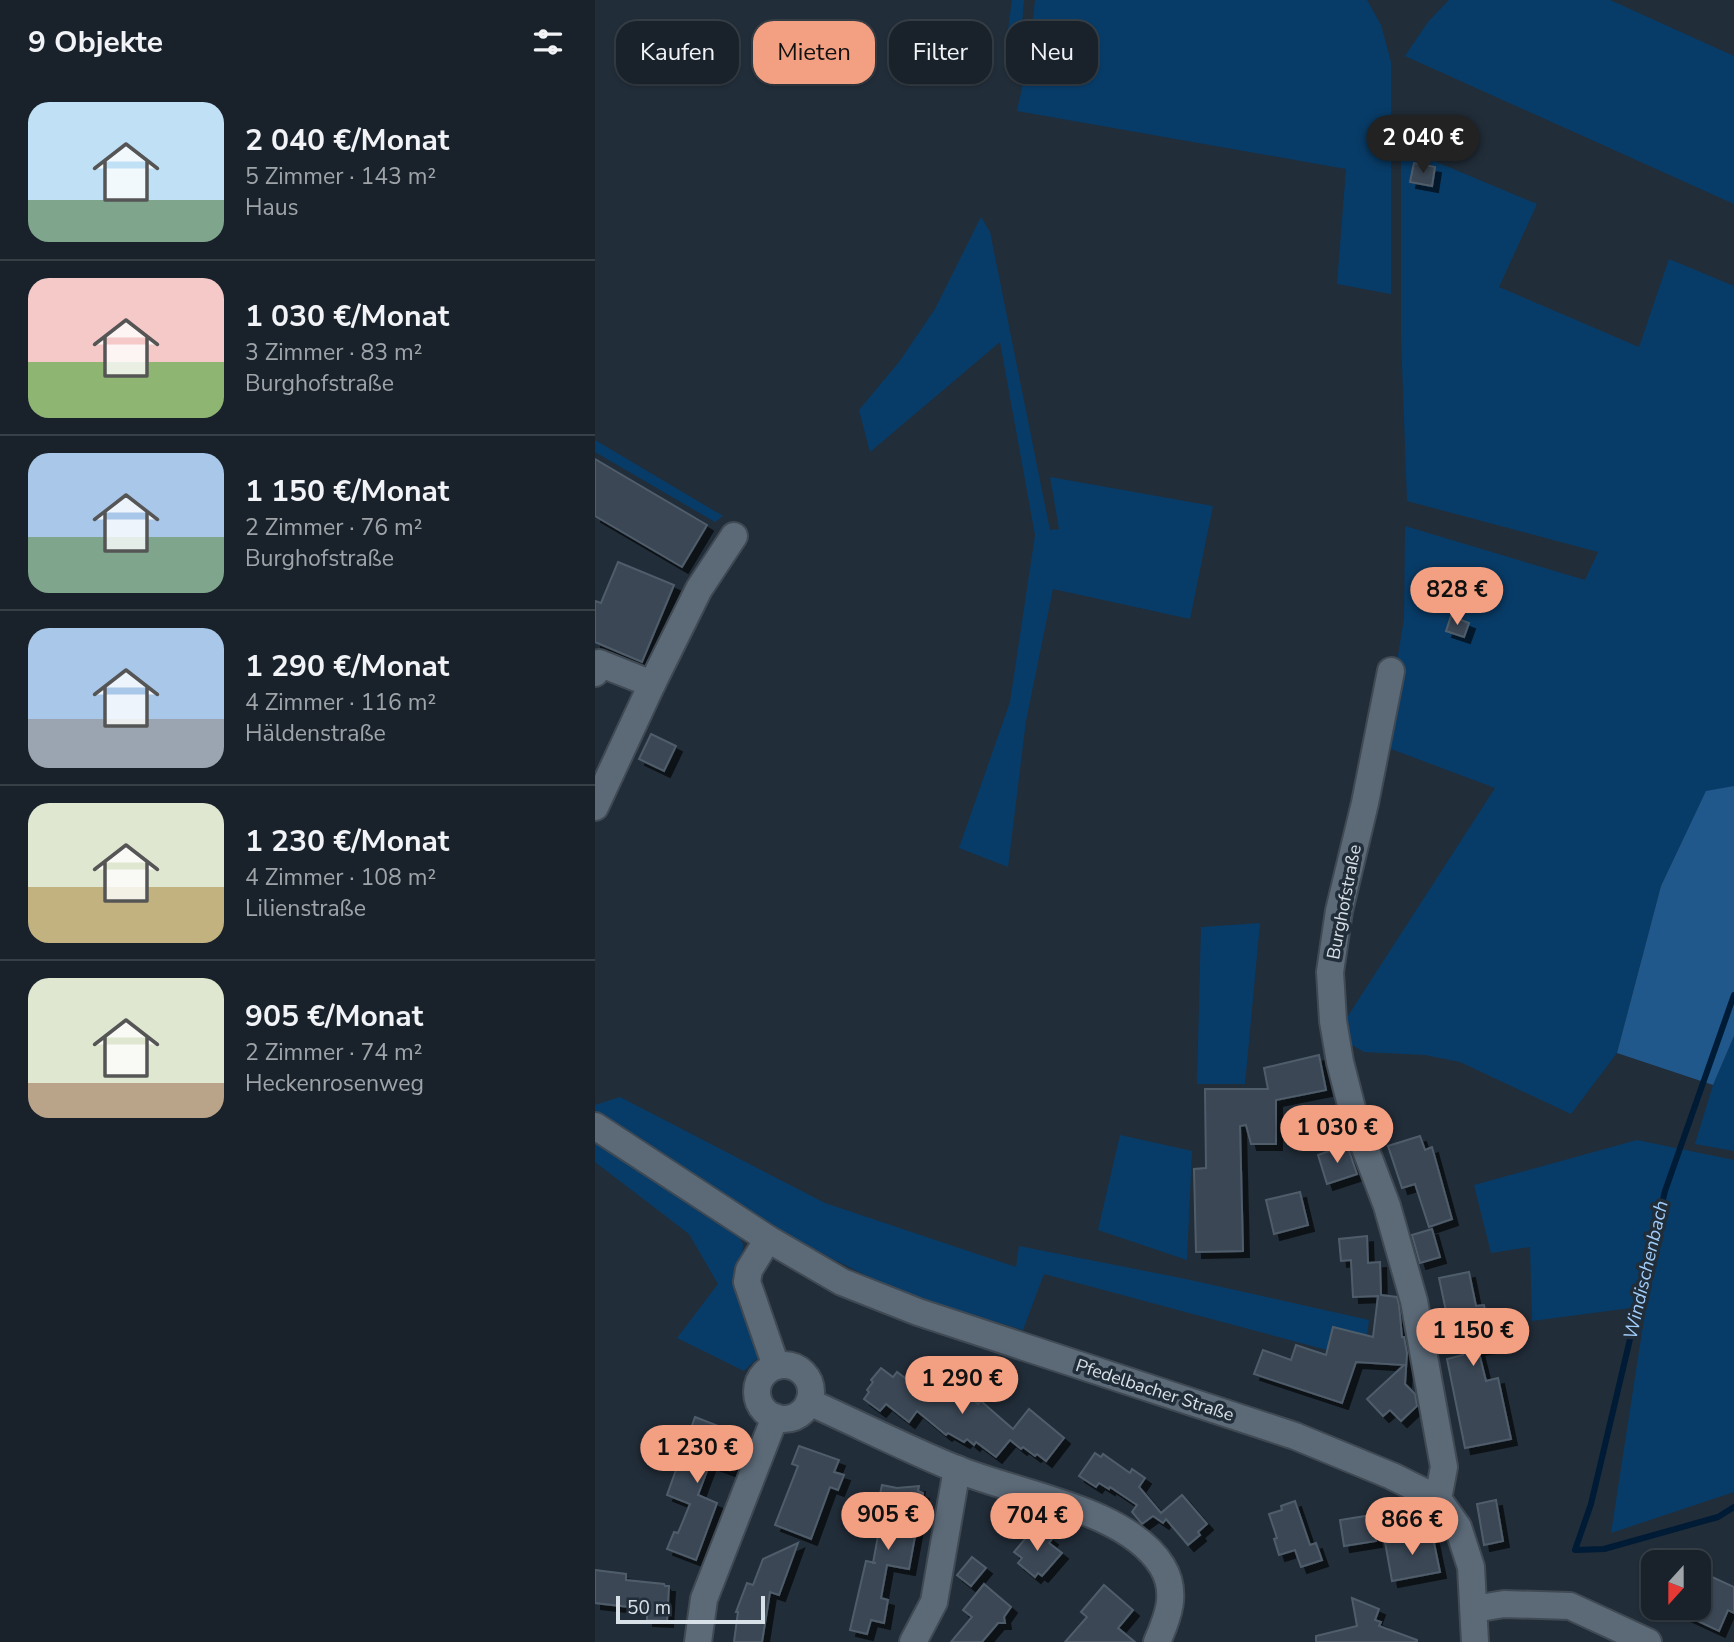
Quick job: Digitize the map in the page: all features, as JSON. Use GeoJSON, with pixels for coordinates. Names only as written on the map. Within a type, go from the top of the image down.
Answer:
{"type":"FeatureCollection","features":[{"type":"Feature","properties":{"kind":"street"},"geometry":{"type":"LineString","coordinates":[[595,807],[699,589],[734,536]]}},
{"type":"Feature","properties":{"kind":"street"},"geometry":{"type":"LineString","coordinates":[[595,673],[599,663],[652,684]]}},
{"type":"Feature","properties":{"kind":"street","name":"Burghofstraße"},"geometry":{"type":"LineString","coordinates":[[1391,671],[1365,803],[1339,911],[1330,972],[1333,1021],[1340,1062],[1356,1124],[1387,1206],[1414,1301],[1444,1467],[1438,1499]]}},
{"type":"Feature","properties":{"kind":"street","name":"Pfedelbacher Straße"},"geometry":{"type":"LineString","coordinates":[[595,1126],[768,1239],[842,1282],[918,1312],[1294,1436],[1392,1476],[1438,1499],[1458,1527],[1471,1567],[1475,1642]]}},
{"type":"Feature","properties":{"kind":"street"},"geometry":{"type":"LineString","coordinates":[[768,1239],[749,1270],[747,1282],[776,1366]]}},
{"type":"Feature","properties":{"kind":"street"},"geometry":{"type":"LineString","coordinates":[[786,1365],[804,1374],[811,1392],[809,1402],[803,1411],[795,1416],[785,1419],[775,1417],[759,1403],[757,1392],[763,1375],[776,1366],[786,1365]]}},
{"type":"Feature","properties":{"kind":"street"},"geometry":{"type":"LineString","coordinates":[[809,1402],[957,1469],[1111,1522],[1142,1542],[1162,1566],[1172,1588],[1168,1616],[1157,1642]]}},
{"type":"Feature","properties":{"kind":"street"},"geometry":{"type":"LineString","coordinates":[[698,1642],[704,1599],[775,1417]]}},
{"type":"Feature","properties":{"kind":"street"},"geometry":{"type":"LineString","coordinates":[[913,1642],[934,1602],[957,1469]]}},
{"type":"Feature","properties":{"kind":"street"},"geometry":{"type":"LineString","coordinates":[[1474,1609],[1504,1604],[1570,1606],[1590,1613],[1647,1642]]}},
{"type":"Feature","properties":{"kind":"shaded area"},"geometry":{"type":"Polygon","coordinates":[[[1012,0],[1024,0],[1022,21],[1009,21],[1012,0]]]}},
{"type":"Feature","properties":{"kind":"shaded area"},"geometry":{"type":"Polygon","coordinates":[[[1035,0],[1367,0],[1381,25],[1391,62],[1391,294],[1337,284],[1346,169],[1017,111],[1023,84],[1098,84],[1098,21],[1033,21],[1035,0]]]}},
{"type":"Feature","properties":{"kind":"shaded area"},"geometry":{"type":"Polygon","coordinates":[[[1449,0],[1610,0],[1734,56],[1734,204],[1405,56],[1428,22],[1449,0]]]}},
{"type":"Feature","properties":{"kind":"shaded area"},"geometry":{"type":"Polygon","coordinates":[[[1401,147],[1537,204],[1499,287],[1639,347],[1669,259],[1734,286],[1734,786],[1706,792],[1661,886],[1617,1053],[1571,1114],[1460,1062],[1425,1055],[1364,1052],[1350,1044],[1344,1022],[1495,788],[1383,746],[1404,619],[1405,526],[1585,580],[1598,552],[1407,501],[1401,338],[1401,147]]]}},
{"type":"Feature","properties":{"kind":"shaded area"},"geometry":{"type":"Polygon","coordinates":[[[981,217],[990,232],[1050,530],[1059,529],[1050,477],[1213,506],[1190,619],[1053,589],[1026,721],[1008,867],[959,848],[1010,702],[1035,535],[1000,342],[870,452],[859,410],[899,362],[935,309],[981,217]]]}},
{"type":"Feature","properties":{"kind":"shaded area"},"geometry":{"type":"Polygon","coordinates":[[[595,440],[723,516],[715,522],[595,452],[595,440]]]}},
{"type":"Feature","properties":{"kind":"shaded area"},"geometry":{"type":"Polygon","coordinates":[[[1734,786],[1734,1036],[1713,1085],[1617,1053],[1661,886],[1706,791],[1734,786]]]}},
{"type":"Feature","properties":{"kind":"shaded area"},"geometry":{"type":"Polygon","coordinates":[[[1260,923],[1245,1084],[1197,1084],[1201,927],[1260,923]]]}},
{"type":"Feature","properties":{"kind":"shaded area"},"geometry":{"type":"Polygon","coordinates":[[[1734,1036],[1734,1151],[1695,1144],[1713,1085],[1734,1036]]]}},
{"type":"Feature","properties":{"kind":"shaded area"},"geometry":{"type":"Polygon","coordinates":[[[620,1097],[825,1203],[1016,1267],[1019,1246],[1186,1279],[1369,1320],[1364,1360],[1044,1274],[1023,1330],[918,1297],[857,1271],[789,1236],[595,1114],[595,1105],[620,1097]]]}},
{"type":"Feature","properties":{"kind":"shaded area"},"geometry":{"type":"Polygon","coordinates":[[[1120,1135],[1192,1151],[1187,1260],[1098,1230],[1120,1135]]]}},
{"type":"Feature","properties":{"kind":"shaded area"},"geometry":{"type":"Polygon","coordinates":[[[595,1137],[736,1230],[743,1244],[742,1261],[762,1354],[744,1371],[677,1338],[718,1284],[689,1234],[595,1162],[595,1137]]]}},
{"type":"Feature","properties":{"kind":"shaded area"},"geometry":{"type":"Polygon","coordinates":[[[1637,1140],[1734,1160],[1734,1492],[1611,1533],[1646,1306],[1532,1321],[1530,1247],[1491,1253],[1474,1185],[1637,1140]]]}},
{"type":"Feature","properties":{"kind":"building"},"geometry":{"type":"Polygon","coordinates":[[[1414,163],[1435,167],[1432,186],[1410,182],[1414,163]]]}},
{"type":"Feature","properties":{"kind":"building"},"geometry":{"type":"Polygon","coordinates":[[[595,459],[707,525],[682,567],[595,516],[595,459]]]}},
{"type":"Feature","properties":{"kind":"building"},"geometry":{"type":"Polygon","coordinates":[[[618,562],[674,585],[642,662],[595,642],[595,601],[601,603],[618,562]]]}},
{"type":"Feature","properties":{"kind":"building"},"geometry":{"type":"Polygon","coordinates":[[[1451,616],[1469,623],[1464,637],[1446,631],[1451,616]]]}},
{"type":"Feature","properties":{"kind":"building"},"geometry":{"type":"Polygon","coordinates":[[[651,734],[676,746],[664,771],[639,759],[651,734]]]}},
{"type":"Feature","properties":{"kind":"building"},"geometry":{"type":"Polygon","coordinates":[[[1319,1055],[1326,1090],[1276,1100],[1276,1144],[1251,1144],[1246,1125],[1240,1126],[1243,1251],[1196,1252],[1194,1169],[1206,1168],[1205,1089],[1268,1089],[1264,1068],[1319,1055]]]}},
{"type":"Feature","properties":{"kind":"building"},"geometry":{"type":"Polygon","coordinates":[[[1420,1136],[1425,1150],[1432,1147],[1452,1219],[1429,1227],[1415,1184],[1402,1188],[1388,1146],[1420,1136]]]}},
{"type":"Feature","properties":{"kind":"building"},"geometry":{"type":"Polygon","coordinates":[[[1347,1145],[1357,1174],[1327,1184],[1318,1155],[1347,1145]]]}},
{"type":"Feature","properties":{"kind":"building"},"geometry":{"type":"Polygon","coordinates":[[[1300,1192],[1308,1225],[1274,1234],[1266,1200],[1300,1192]]]}},
{"type":"Feature","properties":{"kind":"building"},"geometry":{"type":"Polygon","coordinates":[[[1432,1229],[1440,1257],[1420,1263],[1412,1235],[1432,1229]]]}},
{"type":"Feature","properties":{"kind":"building"},"geometry":{"type":"Polygon","coordinates":[[[1367,1236],[1368,1263],[1380,1262],[1381,1295],[1397,1297],[1399,1305],[1402,1337],[1407,1353],[1405,1384],[1415,1394],[1417,1406],[1401,1421],[1390,1410],[1383,1416],[1367,1399],[1404,1365],[1356,1362],[1342,1403],[1254,1374],[1263,1350],[1291,1360],[1296,1345],[1326,1355],[1333,1327],[1373,1337],[1378,1296],[1353,1297],[1351,1260],[1341,1261],[1339,1239],[1367,1236]]]}},
{"type":"Feature","properties":{"kind":"building"},"geometry":{"type":"Polygon","coordinates":[[[1469,1272],[1476,1306],[1484,1305],[1492,1347],[1478,1349],[1486,1381],[1498,1378],[1511,1439],[1465,1448],[1447,1359],[1463,1355],[1454,1309],[1446,1311],[1439,1278],[1469,1272]]]}},
{"type":"Feature","properties":{"kind":"building"},"geometry":{"type":"Polygon","coordinates":[[[881,1368],[893,1377],[897,1372],[905,1378],[907,1375],[920,1385],[923,1380],[948,1400],[955,1392],[961,1397],[965,1393],[978,1404],[981,1401],[1013,1429],[1029,1409],[1064,1438],[1046,1461],[1023,1447],[1021,1449],[1010,1440],[996,1457],[976,1442],[974,1445],[967,1439],[964,1442],[948,1433],[946,1435],[917,1411],[909,1422],[886,1404],[880,1411],[864,1399],[873,1382],[871,1380],[881,1368]]]}},
{"type":"Feature","properties":{"kind":"building"},"geometry":{"type":"Polygon","coordinates":[[[695,1417],[726,1429],[719,1447],[735,1454],[729,1470],[710,1463],[698,1495],[717,1503],[696,1560],[667,1549],[674,1532],[678,1533],[690,1504],[667,1495],[695,1417]]]}},
{"type":"Feature","properties":{"kind":"building"},"geometry":{"type":"Polygon","coordinates":[[[799,1446],[839,1460],[834,1472],[844,1475],[838,1490],[830,1487],[811,1539],[775,1525],[798,1466],[792,1464],[799,1446]]]}},
{"type":"Feature","properties":{"kind":"building"},"geometry":{"type":"Polygon","coordinates":[[[1095,1453],[1101,1457],[1103,1454],[1130,1473],[1132,1469],[1145,1478],[1139,1487],[1161,1513],[1182,1495],[1207,1524],[1198,1532],[1200,1535],[1188,1545],[1166,1519],[1163,1523],[1153,1516],[1142,1524],[1132,1512],[1137,1505],[1110,1487],[1109,1489],[1099,1483],[1096,1487],[1079,1476],[1095,1453]]]}},
{"type":"Feature","properties":{"kind":"building"},"geometry":{"type":"Polygon","coordinates":[[[882,1485],[897,1488],[919,1486],[918,1491],[923,1493],[909,1569],[887,1565],[881,1598],[888,1600],[884,1623],[871,1620],[867,1634],[850,1630],[866,1561],[873,1562],[883,1509],[877,1508],[882,1485]]]}},
{"type":"Feature","properties":{"kind":"building"},"geometry":{"type":"Polygon","coordinates":[[[1496,1500],[1503,1541],[1484,1545],[1477,1504],[1496,1500]]]}},
{"type":"Feature","properties":{"kind":"building"},"geometry":{"type":"Polygon","coordinates":[[[1295,1501],[1310,1545],[1316,1543],[1322,1560],[1301,1567],[1295,1550],[1279,1555],[1269,1514],[1282,1510],[1281,1506],[1295,1501]]]}},
{"type":"Feature","properties":{"kind":"building"},"geometry":{"type":"Polygon","coordinates":[[[1372,1515],[1376,1541],[1344,1546],[1340,1520],[1372,1515]]]}},
{"type":"Feature","properties":{"kind":"building"},"geometry":{"type":"Polygon","coordinates":[[[1036,1526],[1052,1539],[1049,1543],[1062,1553],[1042,1576],[1038,1573],[1035,1577],[1018,1563],[1022,1558],[1014,1552],[1036,1526]]]}},
{"type":"Feature","properties":{"kind":"building"},"geometry":{"type":"Polygon","coordinates":[[[1432,1533],[1440,1572],[1392,1581],[1385,1542],[1432,1533]]]}},
{"type":"Feature","properties":{"kind":"building"},"geometry":{"type":"Polygon","coordinates":[[[798,1543],[779,1595],[770,1592],[762,1642],[734,1642],[736,1612],[747,1583],[753,1585],[763,1559],[798,1543]]]}},
{"type":"Feature","properties":{"kind":"building"},"geometry":{"type":"Polygon","coordinates":[[[972,1557],[986,1568],[971,1586],[957,1575],[972,1557]]]}},
{"type":"Feature","properties":{"kind":"building"},"geometry":{"type":"Polygon","coordinates":[[[595,1570],[626,1574],[626,1580],[669,1586],[667,1621],[647,1620],[647,1609],[595,1603],[595,1570]]]}},
{"type":"Feature","properties":{"kind":"building"},"geometry":{"type":"Polygon","coordinates":[[[1711,1576],[1734,1587],[1734,1613],[1728,1610],[1719,1631],[1696,1620],[1711,1620],[1711,1576]]]}},
{"type":"Feature","properties":{"kind":"building"},"geometry":{"type":"Polygon","coordinates":[[[984,1584],[1011,1607],[1004,1617],[1005,1623],[998,1623],[982,1642],[951,1642],[972,1617],[963,1610],[984,1584]]]}},
{"type":"Feature","properties":{"kind":"building"},"geometry":{"type":"Polygon","coordinates":[[[1104,1585],[1133,1610],[1118,1628],[1135,1642],[1065,1642],[1087,1617],[1081,1612],[1104,1585]]]}},
{"type":"Feature","properties":{"kind":"building"},"geometry":{"type":"Polygon","coordinates":[[[1352,1598],[1379,1609],[1375,1620],[1381,1622],[1379,1626],[1417,1642],[1316,1642],[1316,1636],[1357,1626],[1352,1598]]]}},
{"type":"Feature","properties":{"kind":"waterway","name":"Windischenbach"},"geometry":{"type":"LineString","coordinates":[[1734,995],[1665,1191],[1591,1504],[1575,1550],[1604,1549],[1718,1517],[1734,1507]]}}]}
